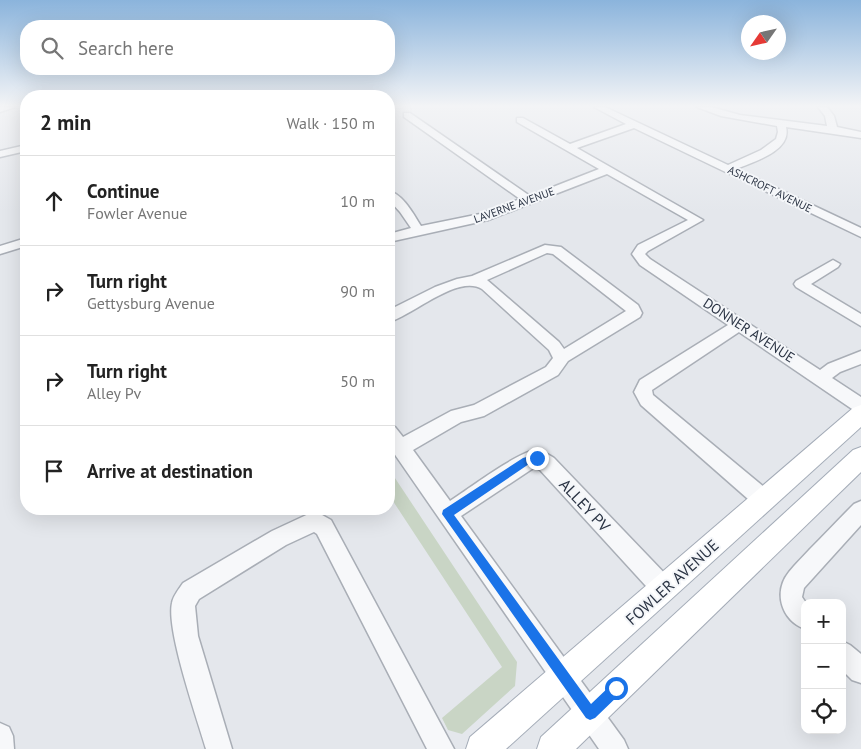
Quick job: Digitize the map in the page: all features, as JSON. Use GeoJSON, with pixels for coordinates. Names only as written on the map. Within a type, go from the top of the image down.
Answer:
{"type":"FeatureCollection","features":[{"type":"Feature","properties":{"kind":"main road","name":"FOWLER AVENUE"},"geometry":{"type":"LineString","coordinates":[[482,749],[861,414]]}},
{"type":"Feature","properties":{"kind":"main road"},"geometry":{"type":"LineString","coordinates":[[553,749],[861,457]]}},
{"type":"Feature","properties":{"kind":"street"},"geometry":{"type":"LineString","coordinates":[[445,142],[527,200]]}},
{"type":"Feature","properties":{"kind":"street"},"geometry":{"type":"LineString","coordinates":[[558,142],[608,170]]}},
{"type":"Feature","properties":{"kind":"street"},"geometry":{"type":"LineString","coordinates":[[569,148],[586,142]]}},
{"type":"Feature","properties":{"kind":"street","name":"ASHCROFT AVENUE"},"geometry":{"type":"LineString","coordinates":[[672,142],[861,233]]}},
{"type":"Feature","properties":{"kind":"street"},"geometry":{"type":"LineString","coordinates":[[728,169],[773,148],[780,142]]}},
{"type":"Feature","properties":{"kind":"street"},"geometry":{"type":"LineString","coordinates":[[0,154],[20,149]]}},
{"type":"Feature","properties":{"kind":"street","name":"LAVERNE AVENUE"},"geometry":{"type":"LineString","coordinates":[[395,236],[476,219],[608,170]]}},
{"type":"Feature","properties":{"kind":"street","name":"DONNER AVENUE"},"geometry":{"type":"LineString","coordinates":[[608,170],[697,220],[643,248],[638,254],[645,262],[861,406]]}},
{"type":"Feature","properties":{"kind":"street"},"geometry":{"type":"LineString","coordinates":[[395,200],[405,210],[418,230]]}},
{"type":"Feature","properties":{"kind":"street"},"geometry":{"type":"LineString","coordinates":[[0,250],[20,244]]}},
{"type":"Feature","properties":{"kind":"street"},"geometry":{"type":"LineString","coordinates":[[395,313],[462,282],[476,280],[545,249],[556,250],[633,309],[635,314],[561,358],[559,364],[552,371],[478,411],[457,416],[395,440]]}},
{"type":"Feature","properties":{"kind":"street"},"geometry":{"type":"LineString","coordinates":[[833,264],[801,284],[861,320]]}},
{"type":"Feature","properties":{"kind":"street"},"geometry":{"type":"LineString","coordinates":[[476,280],[487,286],[554,346],[561,358]]}},
{"type":"Feature","properties":{"kind":"street"},"geometry":{"type":"LineString","coordinates":[[740,324],[646,385],[642,392],[647,400],[763,499]]}},
{"type":"Feature","properties":{"kind":"street"},"geometry":{"type":"LineString","coordinates":[[821,378],[834,368],[861,357]]}},
{"type":"Feature","properties":{"kind":"street"},"geometry":{"type":"LineString","coordinates":[[395,441],[615,749]]}},
{"type":"Feature","properties":{"kind":"street","name":"ALLEY PV"},"geometry":{"type":"LineString","coordinates":[[447,514],[527,461],[537,458],[547,464],[664,589]]}},
{"type":"Feature","properties":{"kind":"street"},"geometry":{"type":"LineString","coordinates":[[801,614],[794,607],[789,597],[796,580],[861,511]]}},
{"type":"Feature","properties":{"kind":"street"},"geometry":{"type":"LineString","coordinates":[[220,749],[186,636],[183,604],[190,591],[279,538],[315,521],[324,527],[441,749]]}},
{"type":"Feature","properties":{"kind":"street"},"geometry":{"type":"LineString","coordinates":[[846,657],[861,671]]}},
{"type":"Feature","properties":{"kind":"street"},"geometry":{"type":"LineString","coordinates":[[0,736],[1,749]]}},
{"type":"Feature","properties":{"kind":"green space"},"geometry":{"type":"Polygon","coordinates":[[[395,478],[517,662],[515,686],[462,734],[448,730],[442,718],[502,667],[395,504],[395,478]]]}},
{"type":"Feature","properties":{"kind":"route"},"geometry":{"type":"LineString","coordinates":[[537,458],[527,461],[447,514],[590,713],[616,688]]}}]}
